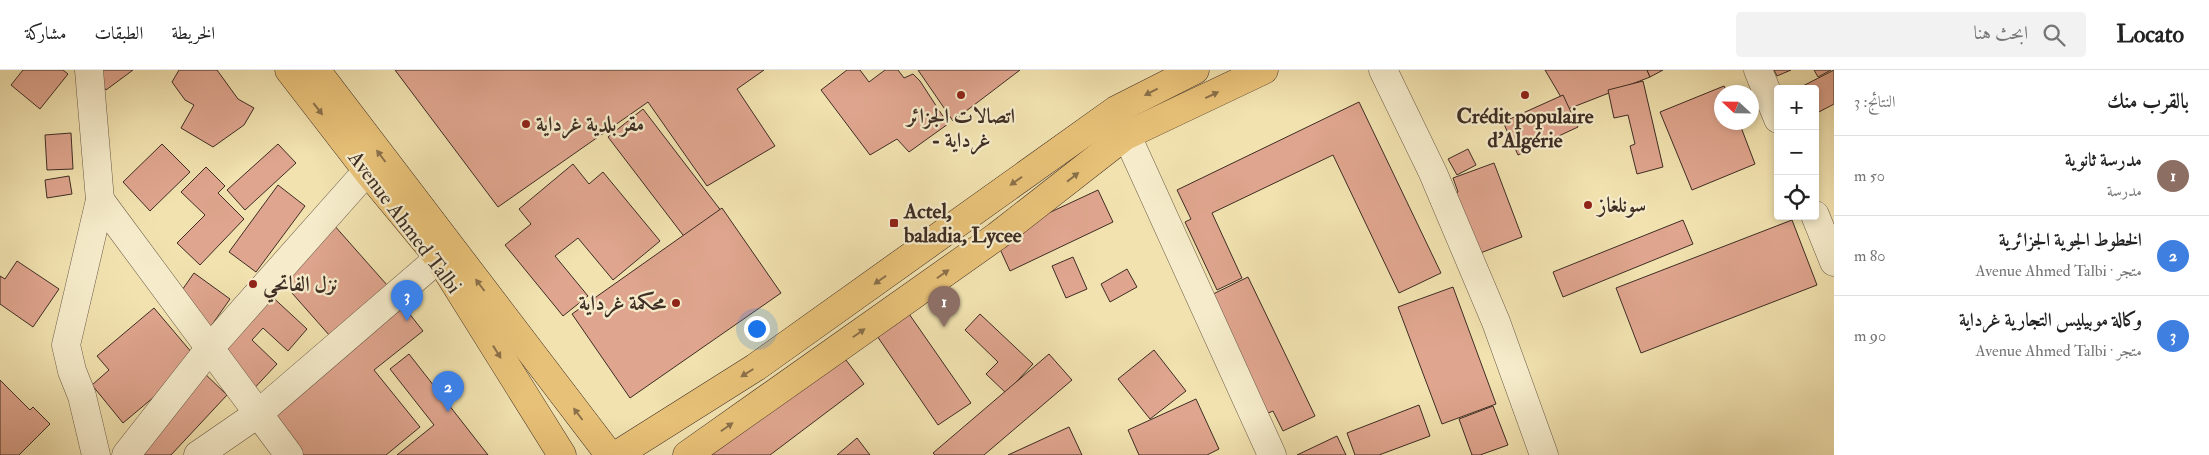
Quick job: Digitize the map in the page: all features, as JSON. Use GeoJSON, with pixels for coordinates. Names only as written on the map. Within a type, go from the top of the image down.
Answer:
{"type":"FeatureCollection","features":[{"type":"Feature","properties":{"kind":"main road","name":"Avenue Ahmed Talbi"},"geometry":{"type":"LineString","coordinates":[[289,70],[366,171],[439,258],[562,455]]}},
{"type":"Feature","properties":{"kind":"main road"},"geometry":{"type":"LineString","coordinates":[[316,70],[611,454],[764,361],[1116,110],[1195,70]]}},
{"type":"Feature","properties":{"kind":"main road"},"geometry":{"type":"LineString","coordinates":[[687,455],[997,236],[1126,136],[1264,70]]}},
{"type":"Feature","properties":{"kind":"street"},"geometry":{"type":"LineString","coordinates":[[89,70],[100,200],[66,345],[72,371],[82,396],[96,455]]}},
{"type":"Feature","properties":{"kind":"street"},"geometry":{"type":"LineString","coordinates":[[1383,70],[1434,173],[1496,322],[1544,455]]}},
{"type":"Feature","properties":{"kind":"street"},"geometry":{"type":"LineString","coordinates":[[1758,70],[1774,109]]}},
{"type":"Feature","properties":{"kind":"street"},"geometry":{"type":"LineString","coordinates":[[1116,110],[1126,136],[1272,455]]}},
{"type":"Feature","properties":{"kind":"street"},"geometry":{"type":"LineString","coordinates":[[126,455],[210,348],[366,171]]}},
{"type":"Feature","properties":{"kind":"street"},"geometry":{"type":"LineString","coordinates":[[100,200],[260,413],[289,455]]}},
{"type":"Feature","properties":{"kind":"street"},"geometry":{"type":"LineString","coordinates":[[1817,220],[1834,262]]}},
{"type":"Feature","properties":{"kind":"street"},"geometry":{"type":"LineString","coordinates":[[198,455],[260,413],[439,258]]}},
{"type":"Feature","properties":{"kind":"building"},"geometry":{"type":"Polygon","coordinates":[[[23,70],[63,70],[68,74],[40,109],[11,85],[23,70]]]}},
{"type":"Feature","properties":{"kind":"building"},"geometry":{"type":"Polygon","coordinates":[[[92,70],[133,70],[106,90],[92,70]]]}},
{"type":"Feature","properties":{"kind":"building"},"geometry":{"type":"Polygon","coordinates":[[[179,70],[217,70],[238,99],[254,108],[244,125],[213,147],[181,128],[194,105],[185,100],[172,82],[179,70]]]}},
{"type":"Feature","properties":{"kind":"building","name":"مقر بلدية غرداية"},"geometry":{"type":"Polygon","coordinates":[[[395,70],[764,70],[737,89],[775,146],[707,186],[648,102],[498,207],[395,70]]]}},
{"type":"Feature","properties":{"kind":"building"},"geometry":{"type":"Polygon","coordinates":[[[847,70],[860,70],[869,82],[885,70],[898,70],[904,78],[913,74],[920,81],[948,124],[909,152],[897,139],[870,155],[821,90],[847,70]]]}},
{"type":"Feature","properties":{"kind":"building","name":"اتصالات الجزائر - غرداية"},"geometry":{"type":"Polygon","coordinates":[[[918,70],[1020,70],[953,121],[918,70]]]}},
{"type":"Feature","properties":{"kind":"building"},"geometry":{"type":"Polygon","coordinates":[[[1545,70],[1647,70],[1650,77],[1568,109],[1545,70]]]}},
{"type":"Feature","properties":{"kind":"building"},"geometry":{"type":"Polygon","coordinates":[[[1647,70],[1663,70],[1650,77],[1647,70]]]}},
{"type":"Feature","properties":{"kind":"building"},"geometry":{"type":"Polygon","coordinates":[[[1774,70],[1791,70],[1777,76],[1774,70]]]}},
{"type":"Feature","properties":{"kind":"building"},"geometry":{"type":"Polygon","coordinates":[[[1814,70],[1831,70],[1818,77],[1814,70]]]}},
{"type":"Feature","properties":{"kind":"building"},"geometry":{"type":"Polygon","coordinates":[[[1834,70],[1834,104],[1819,112],[1819,85],[1805,85],[1834,70]]]}},
{"type":"Feature","properties":{"kind":"building"},"geometry":{"type":"Polygon","coordinates":[[[1643,81],[1663,167],[1637,174],[1630,146],[1635,144],[1628,115],[1614,118],[1608,90],[1643,81]]]}},
{"type":"Feature","properties":{"kind":"building"},"geometry":{"type":"Polygon","coordinates":[[[1714,90],[1714,130],[1742,130],[1755,164],[1692,190],[1660,112],[1714,90]]]}},
{"type":"Feature","properties":{"kind":"building"},"geometry":{"type":"Polygon","coordinates":[[[1563,95],[1578,127],[1518,155],[1503,122],[1563,95]]]}},
{"type":"Feature","properties":{"kind":"building"},"geometry":{"type":"Polygon","coordinates":[[[1359,102],[1441,273],[1399,293],[1333,155],[1212,213],[1242,278],[1217,290],[1185,222],[1191,219],[1177,190],[1359,102]]]}},
{"type":"Feature","properties":{"kind":"building"},"geometry":{"type":"Polygon","coordinates":[[[643,109],[722,212],[686,239],[608,137],[643,109]]]}},
{"type":"Feature","properties":{"kind":"building"},"geometry":{"type":"Polygon","coordinates":[[[71,133],[73,169],[47,170],[45,135],[71,133]]]}},
{"type":"Feature","properties":{"kind":"building"},"geometry":{"type":"Polygon","coordinates":[[[162,144],[190,172],[150,211],[123,182],[162,144]]]}},
{"type":"Feature","properties":{"kind":"building"},"geometry":{"type":"Polygon","coordinates":[[[278,144],[296,163],[245,210],[227,190],[278,144]]]}},
{"type":"Feature","properties":{"kind":"building"},"geometry":{"type":"Polygon","coordinates":[[[1468,149],[1476,165],[1457,175],[1448,159],[1468,149]]]}},
{"type":"Feature","properties":{"kind":"building"},"geometry":{"type":"Polygon","coordinates":[[[1494,163],[1522,237],[1470,257],[1447,197],[1458,192],[1453,178],[1494,163]]]}},
{"type":"Feature","properties":{"kind":"building"},"geometry":{"type":"Polygon","coordinates":[[[573,164],[589,184],[603,172],[660,241],[613,280],[578,238],[555,256],[588,296],[563,316],[505,245],[531,224],[519,209],[573,164]]]}},
{"type":"Feature","properties":{"kind":"building"},"geometry":{"type":"Polygon","coordinates":[[[206,167],[225,186],[218,193],[244,219],[200,265],[177,243],[205,215],[181,192],[206,167]]]}},
{"type":"Feature","properties":{"kind":"building"},"geometry":{"type":"Polygon","coordinates":[[[69,176],[72,194],[47,198],[45,180],[69,176]]]}},
{"type":"Feature","properties":{"kind":"building"},"geometry":{"type":"Polygon","coordinates":[[[278,185],[305,206],[256,272],[229,252],[278,185]]]}},
{"type":"Feature","properties":{"kind":"building"},"geometry":{"type":"Polygon","coordinates":[[[1098,190],[1113,222],[1010,271],[995,238],[1098,190]]]}},
{"type":"Feature","properties":{"kind":"building","name":"محكمة غرداية"},"geometry":{"type":"Polygon","coordinates":[[[722,208],[781,293],[630,398],[572,314],[722,208]]]}},
{"type":"Feature","properties":{"kind":"building"},"geometry":{"type":"Polygon","coordinates":[[[1683,220],[1693,244],[1563,297],[1553,272],[1683,220]]]}},
{"type":"Feature","properties":{"kind":"building"},"geometry":{"type":"Polygon","coordinates":[[[1792,220],[1817,285],[1641,353],[1616,288],[1792,220]]]}},
{"type":"Feature","properties":{"kind":"building"},"geometry":{"type":"Polygon","coordinates":[[[333,224],[387,285],[330,336],[276,275],[333,224]]]}},
{"type":"Feature","properties":{"kind":"building"},"geometry":{"type":"Polygon","coordinates":[[[1073,257],[1087,289],[1066,298],[1052,266],[1073,257]]]}},
{"type":"Feature","properties":{"kind":"building"},"geometry":{"type":"Polygon","coordinates":[[[17,261],[59,289],[33,327],[0,304],[0,276],[5,279],[17,261]]]}},
{"type":"Feature","properties":{"kind":"building"},"geometry":{"type":"Polygon","coordinates":[[[1127,269],[1137,287],[1110,302],[1101,284],[1127,269]]]}},
{"type":"Feature","properties":{"kind":"building"},"geometry":{"type":"Polygon","coordinates":[[[194,273],[230,299],[204,336],[168,310],[194,273]]]}},
{"type":"Feature","properties":{"kind":"building"},"geometry":{"type":"Polygon","coordinates":[[[1248,277],[1315,416],[1283,431],[1273,411],[1266,414],[1209,296],[1248,277]]]}},
{"type":"Feature","properties":{"kind":"building"},"geometry":{"type":"Polygon","coordinates":[[[1453,287],[1496,404],[1442,424],[1398,307],[1453,287]]]}},
{"type":"Feature","properties":{"kind":"building"},"geometry":{"type":"Polygon","coordinates":[[[266,291],[307,329],[288,351],[263,328],[252,340],[277,364],[247,396],[205,357],[266,291]]]}},
{"type":"Feature","properties":{"kind":"building"},"geometry":{"type":"Polygon","coordinates":[[[397,298],[423,331],[374,370],[420,427],[386,455],[278,455],[248,418],[397,298]]]}},
{"type":"Feature","properties":{"kind":"building"},"geometry":{"type":"Polygon","coordinates":[[[154,308],[198,360],[123,423],[92,385],[109,370],[97,356],[154,308]]]}},
{"type":"Feature","properties":{"kind":"building"},"geometry":{"type":"Polygon","coordinates":[[[907,311],[971,403],[938,425],[875,333],[907,311]]]}},
{"type":"Feature","properties":{"kind":"building"},"geometry":{"type":"Polygon","coordinates":[[[980,314],[1033,364],[1006,393],[986,374],[998,362],[965,330],[980,314]]]}},
{"type":"Feature","properties":{"kind":"building"},"geometry":{"type":"Polygon","coordinates":[[[1154,350],[1186,391],[1150,419],[1118,379],[1154,350]]]}},
{"type":"Feature","properties":{"kind":"building"},"geometry":{"type":"Polygon","coordinates":[[[840,352],[864,384],[770,455],[704,455],[840,352]]]}},
{"type":"Feature","properties":{"kind":"building"},"geometry":{"type":"Polygon","coordinates":[[[409,354],[488,455],[397,455],[434,425],[390,369],[409,354]]]}},
{"type":"Feature","properties":{"kind":"building"},"geometry":{"type":"Polygon","coordinates":[[[1049,354],[1072,380],[984,455],[935,455],[933,453],[1049,354]]]}},
{"type":"Feature","properties":{"kind":"building"},"geometry":{"type":"Polygon","coordinates":[[[201,370],[227,395],[171,455],[135,455],[201,370]]]}},
{"type":"Feature","properties":{"kind":"building"},"geometry":{"type":"Polygon","coordinates":[[[0,380],[30,410],[33,407],[50,424],[19,455],[0,455],[0,380]]]}},
{"type":"Feature","properties":{"kind":"building"},"geometry":{"type":"Polygon","coordinates":[[[1196,399],[1219,449],[1207,455],[1139,455],[1128,430],[1196,399]]]}},
{"type":"Feature","properties":{"kind":"building"},"geometry":{"type":"Polygon","coordinates":[[[1419,405],[1430,436],[1379,455],[1355,455],[1347,433],[1419,405]]]}},
{"type":"Feature","properties":{"kind":"building"},"geometry":{"type":"Polygon","coordinates":[[[1493,406],[1508,445],[1480,455],[1472,455],[1459,419],[1493,406]]]}},
{"type":"Feature","properties":{"kind":"building"},"geometry":{"type":"Polygon","coordinates":[[[1069,427],[1082,455],[1008,455],[1069,427]]]}},
{"type":"Feature","properties":{"kind":"building"},"geometry":{"type":"Polygon","coordinates":[[[1337,436],[1346,455],[1297,455],[1337,436]]]}},
{"type":"Feature","properties":{"kind":"building"},"geometry":{"type":"Polygon","coordinates":[[[857,438],[870,455],[837,455],[857,438]]]}},
{"type":"Feature","properties":{"kind":"place","name":"اتصالات الجزائر - غرداية"},"geometry":{"type":"Point","coordinates":[961,95]}},
{"type":"Feature","properties":{"kind":"place","name":"Crédit populaire d'Algérie"},"geometry":{"type":"Point","coordinates":[1525,95]}},
{"type":"Feature","properties":{"kind":"place","name":"مقر بلدية غرداية"},"geometry":{"type":"Point","coordinates":[526,124]}},
{"type":"Feature","properties":{"kind":"place","name":"سونلغاز"},"geometry":{"type":"Point","coordinates":[1588,205]}},
{"type":"Feature","properties":{"kind":"place","name":"Actel, baladia, Lycee"},"geometry":{"type":"Point","coordinates":[894,223]}},
{"type":"Feature","properties":{"kind":"place","name":"نزل الفاتحي"},"geometry":{"type":"Point","coordinates":[253,284]}},
{"type":"Feature","properties":{"kind":"place","name":"محكمة غرداية"},"geometry":{"type":"Point","coordinates":[676,303]}},
{"type":"Feature","properties":{"kind":"place","name":"وكالة موبيليس التجارية غرداية"},"geometry":{"type":"Point","coordinates":[407,321]}},
{"type":"Feature","properties":{"kind":"place","name":"مدرسة ثانوية"},"geometry":{"type":"Point","coordinates":[944,327]}},
{"type":"Feature","properties":{"kind":"place","name":"الخطوط الجوية الجزائرية"},"geometry":{"type":"Point","coordinates":[448,412]}}]}
